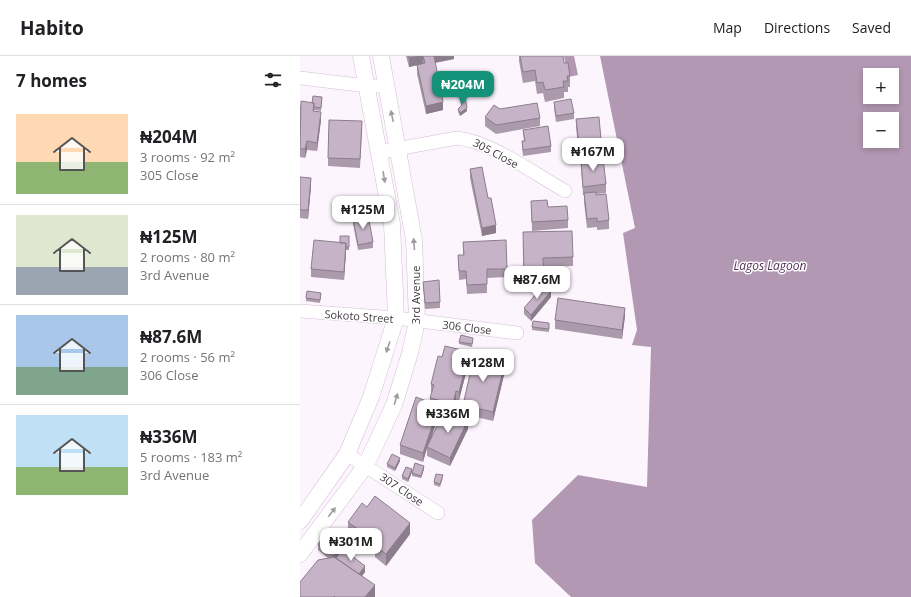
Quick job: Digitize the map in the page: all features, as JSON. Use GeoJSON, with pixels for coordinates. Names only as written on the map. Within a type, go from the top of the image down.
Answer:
{"type":"FeatureCollection","features":[{"type":"Feature","properties":{"kind":"street","name":"3rd Avenue"},"geometry":{"type":"LineString","coordinates":[[300,520],[347,454],[371,398],[396,318],[392,224],[380,152],[361,56]]}},
{"type":"Feature","properties":{"kind":"street","name":"3rd Avenue"},"geometry":{"type":"LineString","coordinates":[[300,554],[366,465],[394,405],[410,353],[417,321],[414,240],[399,148],[381,56]]}},
{"type":"Feature","properties":{"kind":"street"},"geometry":{"type":"LineString","coordinates":[[300,78],[367,86],[386,86]]}},
{"type":"Feature","properties":{"kind":"street","name":"305 Close"},"geometry":{"type":"LineString","coordinates":[[380,152],[457,138],[470,139],[514,162],[565,192]]}},
{"type":"Feature","properties":{"kind":"street","name":"Sokoto Street"},"geometry":{"type":"LineString","coordinates":[[300,311],[396,318],[417,321]]}},
{"type":"Feature","properties":{"kind":"street","name":"306 Close"},"geometry":{"type":"LineString","coordinates":[[417,321],[517,333]]}},
{"type":"Feature","properties":{"kind":"street","name":"307 Close"},"geometry":{"type":"LineString","coordinates":[[347,454],[438,513]]}},
{"type":"Feature","properties":{"kind":"water"},"geometry":{"type":"Polygon","coordinates":[[[564,56],[574,56],[578,75],[568,77],[564,56]]]}},
{"type":"Feature","properties":{"kind":"water","name":"Lagos Lagoon"},"geometry":{"type":"Polygon","coordinates":[[[600,56],[911,56],[911,597],[571,597],[535,563],[532,520],[578,475],[647,487],[651,347],[632,345],[637,330],[623,233],[635,228],[600,56]]]}},
{"type":"Feature","properties":{"kind":"building"},"geometry":{"type":"Polygon","coordinates":[[[408,56],[420,56],[409,58],[408,56]]]}},
{"type":"Feature","properties":{"kind":"building"},"geometry":{"type":"Polygon","coordinates":[[[423,56],[434,56],[443,102],[426,106],[417,65],[425,63],[423,56]]]}},
{"type":"Feature","properties":{"kind":"building"},"geometry":{"type":"Polygon","coordinates":[[[520,56],[563,56],[564,63],[568,63],[570,76],[567,76],[568,81],[563,81],[564,87],[545,90],[543,82],[537,83],[535,70],[523,72],[520,56]]]}},
{"type":"Feature","properties":{"kind":"building"},"geometry":{"type":"Polygon","coordinates":[[[313,96],[322,97],[321,108],[314,107],[314,103],[312,103],[313,96]]]}},
{"type":"Feature","properties":{"kind":"building"},"geometry":{"type":"Polygon","coordinates":[[[465,97],[467,108],[460,113],[458,109],[462,105],[460,98],[465,97]]]}},
{"type":"Feature","properties":{"kind":"building"},"geometry":{"type":"Polygon","coordinates":[[[571,99],[574,113],[556,116],[554,102],[571,99]]]}},
{"type":"Feature","properties":{"kind":"building"},"geometry":{"type":"Polygon","coordinates":[[[301,101],[314,103],[313,111],[321,112],[317,143],[307,141],[305,149],[300,149],[301,101]]]}},
{"type":"Feature","properties":{"kind":"building"},"geometry":{"type":"Polygon","coordinates":[[[537,103],[540,118],[496,125],[485,117],[494,105],[500,109],[537,103]]]}},
{"type":"Feature","properties":{"kind":"building"},"geometry":{"type":"Polygon","coordinates":[[[599,117],[602,151],[580,153],[576,119],[599,117]]]}},
{"type":"Feature","properties":{"kind":"building"},"geometry":{"type":"Polygon","coordinates":[[[329,120],[362,121],[360,159],[328,158],[329,120]]]}},
{"type":"Feature","properties":{"kind":"building"},"geometry":{"type":"Polygon","coordinates":[[[548,126],[551,146],[523,150],[522,141],[525,141],[523,130],[548,126]]]}},
{"type":"Feature","properties":{"kind":"building"},"geometry":{"type":"Polygon","coordinates":[[[603,158],[606,184],[583,187],[581,160],[603,158]]]}},
{"type":"Feature","properties":{"kind":"building"},"geometry":{"type":"Polygon","coordinates":[[[482,167],[488,198],[491,198],[496,225],[482,228],[470,169],[482,167]]]}},
{"type":"Feature","properties":{"kind":"building"},"geometry":{"type":"Polygon","coordinates":[[[300,177],[311,178],[308,210],[300,210],[300,177]]]}},
{"type":"Feature","properties":{"kind":"building"},"geometry":{"type":"Polygon","coordinates":[[[596,192],[596,195],[606,194],[609,220],[597,222],[597,218],[587,219],[584,193],[596,192]]]}},
{"type":"Feature","properties":{"kind":"building"},"geometry":{"type":"Polygon","coordinates":[[[547,200],[548,207],[567,206],[568,220],[532,222],[531,201],[547,200]]]}},
{"type":"Feature","properties":{"kind":"building"},"geometry":{"type":"Polygon","coordinates":[[[368,215],[373,242],[358,245],[353,218],[368,215]]]}},
{"type":"Feature","properties":{"kind":"building"},"geometry":{"type":"Polygon","coordinates":[[[572,231],[573,257],[543,258],[544,277],[524,278],[523,232],[572,231]]]}},
{"type":"Feature","properties":{"kind":"building"},"geometry":{"type":"Polygon","coordinates":[[[340,236],[349,236],[349,247],[346,247],[346,243],[340,243],[340,236]]]}},
{"type":"Feature","properties":{"kind":"building"},"geometry":{"type":"Polygon","coordinates":[[[314,240],[346,243],[344,272],[311,269],[314,240]]]}},
{"type":"Feature","properties":{"kind":"building"},"geometry":{"type":"Polygon","coordinates":[[[506,240],[507,269],[487,269],[487,284],[467,285],[466,271],[459,271],[458,255],[464,255],[463,242],[506,240]]]}},
{"type":"Feature","properties":{"kind":"building"},"geometry":{"type":"Polygon","coordinates":[[[439,280],[440,302],[425,303],[423,282],[439,280]]]}},
{"type":"Feature","properties":{"kind":"building"},"geometry":{"type":"Polygon","coordinates":[[[544,285],[551,291],[531,315],[524,308],[544,285]]]}},
{"type":"Feature","properties":{"kind":"building"},"geometry":{"type":"Polygon","coordinates":[[[307,291],[321,293],[320,300],[306,298],[307,291]]]}},
{"type":"Feature","properties":{"kind":"building"},"geometry":{"type":"Polygon","coordinates":[[[558,298],[625,308],[622,330],[555,320],[558,298]]]}},
{"type":"Feature","properties":{"kind":"building"},"geometry":{"type":"Polygon","coordinates":[[[533,321],[549,323],[549,329],[532,327],[533,321]]]}},
{"type":"Feature","properties":{"kind":"building"},"geometry":{"type":"Polygon","coordinates":[[[461,335],[473,338],[472,344],[459,342],[461,335]]]}},
{"type":"Feature","properties":{"kind":"building"},"geometry":{"type":"Polygon","coordinates":[[[445,346],[466,351],[463,364],[466,365],[459,392],[456,391],[453,404],[430,398],[434,385],[431,384],[438,356],[442,357],[445,346]]]}},
{"type":"Feature","properties":{"kind":"building"},"geometry":{"type":"Polygon","coordinates":[[[475,352],[495,357],[494,364],[504,366],[493,412],[463,405],[475,352]]]}},
{"type":"Feature","properties":{"kind":"building"},"geometry":{"type":"Polygon","coordinates":[[[416,397],[439,406],[423,453],[400,445],[416,397]]]}},
{"type":"Feature","properties":{"kind":"building"},"geometry":{"type":"Polygon","coordinates":[[[445,409],[468,420],[450,458],[427,447],[445,409]]]}},
{"type":"Feature","properties":{"kind":"building"},"geometry":{"type":"Polygon","coordinates":[[[392,454],[400,458],[395,468],[387,464],[392,454]]]}},
{"type":"Feature","properties":{"kind":"building"},"geometry":{"type":"Polygon","coordinates":[[[415,463],[424,466],[421,476],[412,473],[415,463]]]}},
{"type":"Feature","properties":{"kind":"building"},"geometry":{"type":"Polygon","coordinates":[[[406,467],[412,469],[408,479],[402,476],[406,467]]]}},
{"type":"Feature","properties":{"kind":"building"},"geometry":{"type":"Polygon","coordinates":[[[436,474],[443,475],[440,484],[434,482],[436,474]]]}},
{"type":"Feature","properties":{"kind":"building"},"geometry":{"type":"Polygon","coordinates":[[[375,496],[410,523],[386,554],[375,546],[377,543],[348,522],[362,503],[367,507],[375,496]]]}},
{"type":"Feature","properties":{"kind":"building"},"geometry":{"type":"Polygon","coordinates":[[[324,537],[339,550],[333,556],[318,544],[324,537]]]}},
{"type":"Feature","properties":{"kind":"building"},"geometry":{"type":"Polygon","coordinates":[[[343,549],[365,566],[359,574],[336,558],[343,549]]]}},
{"type":"Feature","properties":{"kind":"building"},"geometry":{"type":"Polygon","coordinates":[[[334,557],[375,585],[365,597],[300,597],[300,582],[318,560],[334,557]]]}}]}
